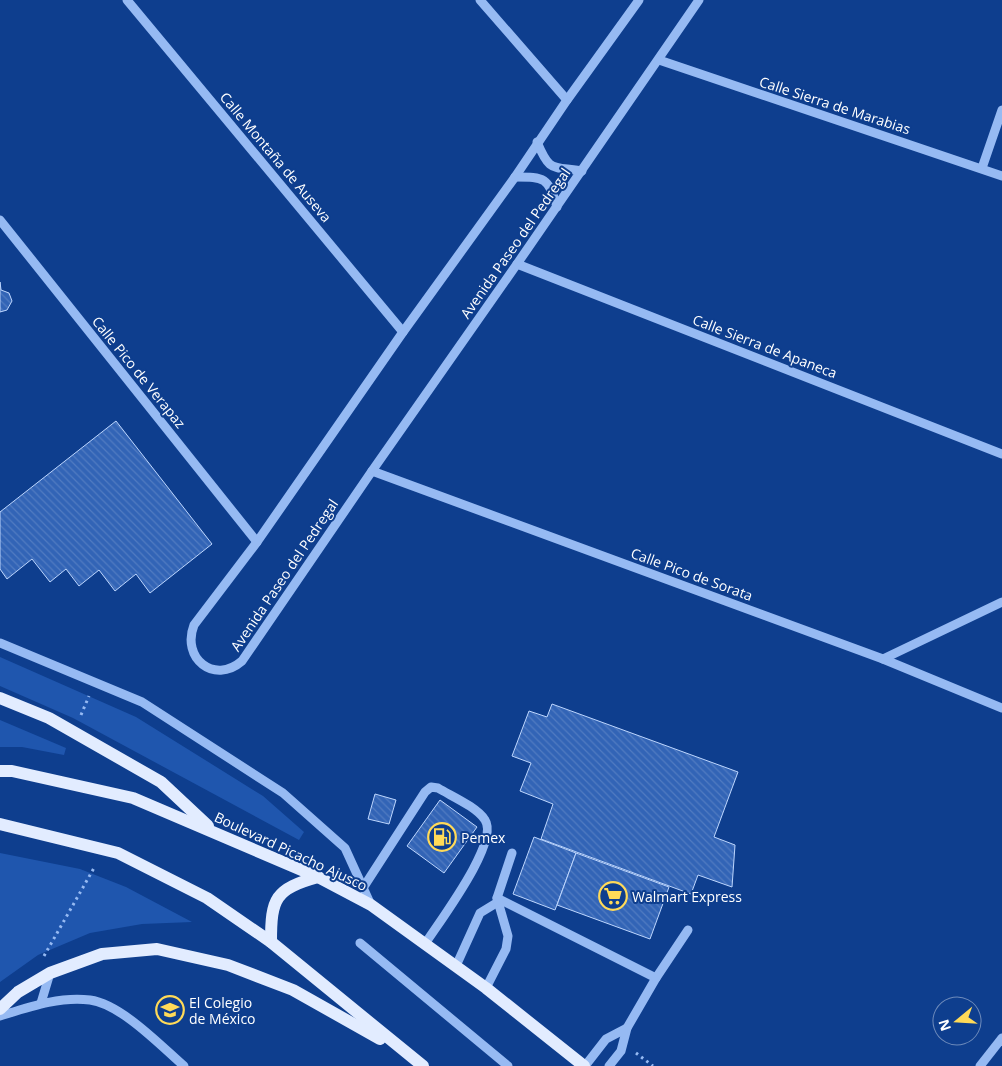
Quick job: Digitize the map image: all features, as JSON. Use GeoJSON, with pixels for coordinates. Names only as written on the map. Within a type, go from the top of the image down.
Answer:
{"type":"FeatureCollection","features":[{"type":"Feature","properties":{"kind":"main road"},"geometry":{"type":"LineString","coordinates":[[0,698],[49,718],[162,782],[213,832]]}},
{"type":"Feature","properties":{"kind":"main road","name":"Boulevard Picacho Ajusco"},"geometry":{"type":"LineString","coordinates":[[0,771],[12,771],[134,798],[318,877],[371,905],[486,988],[584,1066]]}},
{"type":"Feature","properties":{"kind":"main road"},"geometry":{"type":"LineString","coordinates":[[0,824],[118,853],[207,898],[271,942],[423,1066]]}},
{"type":"Feature","properties":{"kind":"main road"},"geometry":{"type":"LineString","coordinates":[[271,942],[271,922],[276,900],[289,887],[318,877]]}},
{"type":"Feature","properties":{"kind":"main road"},"geometry":{"type":"LineString","coordinates":[[0,1009],[18,992],[50,973],[102,954],[157,949],[228,965],[293,990],[409,1056]]}},
{"type":"Feature","properties":{"kind":"street","name":"Calle Montaña de Auseva"},"geometry":{"type":"LineString","coordinates":[[127,0],[404,332]]}},
{"type":"Feature","properties":{"kind":"street"},"geometry":{"type":"LineString","coordinates":[[480,0],[567,100]]}},
{"type":"Feature","properties":{"kind":"street","name":"Avenida Paseo del Pedregal"},"geometry":{"type":"LineString","coordinates":[[639,0],[537,142],[515,177],[257,542],[194,624],[190,642],[197,659],[204,666],[220,671],[228,670],[236,667],[242,661],[699,0]]}},
{"type":"Feature","properties":{"kind":"street","name":"Calle Sierra de Marabias"},"geometry":{"type":"LineString","coordinates":[[659,60],[1002,176]]}},
{"type":"Feature","properties":{"kind":"street"},"geometry":{"type":"LineString","coordinates":[[982,168],[1002,110]]}},
{"type":"Feature","properties":{"kind":"street"},"geometry":{"type":"LineString","coordinates":[[537,142],[546,161],[551,166],[582,171]]}},
{"type":"Feature","properties":{"kind":"street"},"geometry":{"type":"LineString","coordinates":[[515,177],[544,180],[552,190],[557,207]]}},
{"type":"Feature","properties":{"kind":"street","name":"Calle Pico de Verapaz"},"geometry":{"type":"LineString","coordinates":[[0,220],[257,542]]}},
{"type":"Feature","properties":{"kind":"street","name":"Calle Sierra de Apaneca"},"geometry":{"type":"LineString","coordinates":[[517,264],[1002,454]]}},
{"type":"Feature","properties":{"kind":"street","name":"Calle Pico de Sorata"},"geometry":{"type":"LineString","coordinates":[[372,471],[883,659],[1002,708]]}},
{"type":"Feature","properties":{"kind":"street"},"geometry":{"type":"LineString","coordinates":[[883,659],[1002,602]]}},
{"type":"Feature","properties":{"kind":"street"},"geometry":{"type":"LineString","coordinates":[[0,643],[142,702],[283,793],[345,848],[371,905]]}},
{"type":"Feature","properties":{"kind":"street"},"geometry":{"type":"LineString","coordinates":[[363,888],[425,792],[431,787],[438,788],[476,811],[486,820],[489,831],[476,867],[425,944]]}},
{"type":"Feature","properties":{"kind":"street"},"geometry":{"type":"LineString","coordinates":[[486,988],[506,950],[508,936],[497,900],[512,853]]}},
{"type":"Feature","properties":{"kind":"street"},"geometry":{"type":"LineString","coordinates":[[456,966],[480,913],[497,900]]}},
{"type":"Feature","properties":{"kind":"street"},"geometry":{"type":"LineString","coordinates":[[497,900],[656,978]]}},
{"type":"Feature","properties":{"kind":"street"},"geometry":{"type":"LineString","coordinates":[[609,1066],[621,1051],[626,1028],[688,930]]}},
{"type":"Feature","properties":{"kind":"street"},"geometry":{"type":"LineString","coordinates":[[360,943],[508,1066]]}},
{"type":"Feature","properties":{"kind":"street"},"geometry":{"type":"LineString","coordinates":[[41,1003],[50,973]]}},
{"type":"Feature","properties":{"kind":"street"},"geometry":{"type":"LineString","coordinates":[[0,1016],[41,1003],[71,999],[92,1000],[112,1008],[143,1030],[184,1066]]}},
{"type":"Feature","properties":{"kind":"street"},"geometry":{"type":"LineString","coordinates":[[584,1066],[606,1039],[626,1028]]}},
{"type":"Feature","properties":{"kind":"street"},"geometry":{"type":"LineString","coordinates":[[980,1066],[1002,1038]]}},
{"type":"Feature","properties":{"kind":"path"},"geometry":{"type":"LineString","coordinates":[[81,715],[89,696]]}},
{"type":"Feature","properties":{"kind":"path"},"geometry":{"type":"LineString","coordinates":[[43,959],[94,868]]}},
{"type":"Feature","properties":{"kind":"path"},"geometry":{"type":"LineString","coordinates":[[631,1050],[653,1066]]}},
{"type":"Feature","properties":{"kind":"shaded area"},"geometry":{"type":"Polygon","coordinates":[[[0,657],[136,717],[263,796],[304,832],[299,840],[73,718],[0,686],[0,657]]]}},
{"type":"Feature","properties":{"kind":"shaded area"},"geometry":{"type":"Polygon","coordinates":[[[0,720],[66,748],[64,755],[22,747],[0,747],[0,720]]]}},
{"type":"Feature","properties":{"kind":"shaded area"},"geometry":{"type":"Polygon","coordinates":[[[0,853],[80,869],[126,887],[192,922],[142,924],[90,933],[38,955],[0,982],[0,853]]]}},
{"type":"Feature","properties":{"kind":"building"},"geometry":{"type":"Polygon","coordinates":[[[0,282],[1,290],[9,293],[12,301],[7,310],[0,312],[0,282]]]}},
{"type":"Feature","properties":{"kind":"building"},"geometry":{"type":"Polygon","coordinates":[[[116,421],[212,544],[150,593],[136,574],[115,591],[99,570],[79,586],[66,569],[50,582],[32,559],[7,579],[0,569],[0,512],[116,421]]]}},
{"type":"Feature","properties":{"kind":"building"},"geometry":{"type":"Polygon","coordinates":[[[552,704],[738,772],[714,837],[735,845],[732,887],[698,875],[691,894],[541,839],[553,804],[520,791],[531,763],[512,756],[529,711],[547,717],[552,704]]]}},
{"type":"Feature","properties":{"kind":"building"},"geometry":{"type":"Polygon","coordinates":[[[375,794],[396,800],[389,824],[368,819],[375,794]]]}},
{"type":"Feature","properties":{"kind":"building","name":"Pemex"},"geometry":{"type":"Polygon","coordinates":[[[440,800],[477,827],[444,873],[407,846],[440,800]]]}},
{"type":"Feature","properties":{"kind":"building"},"geometry":{"type":"Polygon","coordinates":[[[534,837],[576,853],[555,910],[513,894],[534,837]]]}},
{"type":"Feature","properties":{"kind":"building","name":"Walmart Express"},"geometry":{"type":"Polygon","coordinates":[[[576,853],[669,887],[650,939],[557,905],[576,853]]]}},
{"type":"Feature","properties":{"kind":"place","name":"Pemex"},"geometry":{"type":"Point","coordinates":[442,837]}},
{"type":"Feature","properties":{"kind":"place","name":"Walmart Express"},"geometry":{"type":"Point","coordinates":[613,896]}},
{"type":"Feature","properties":{"kind":"place","name":"El Colegio de México"},"geometry":{"type":"Point","coordinates":[170,1010]}}]}
